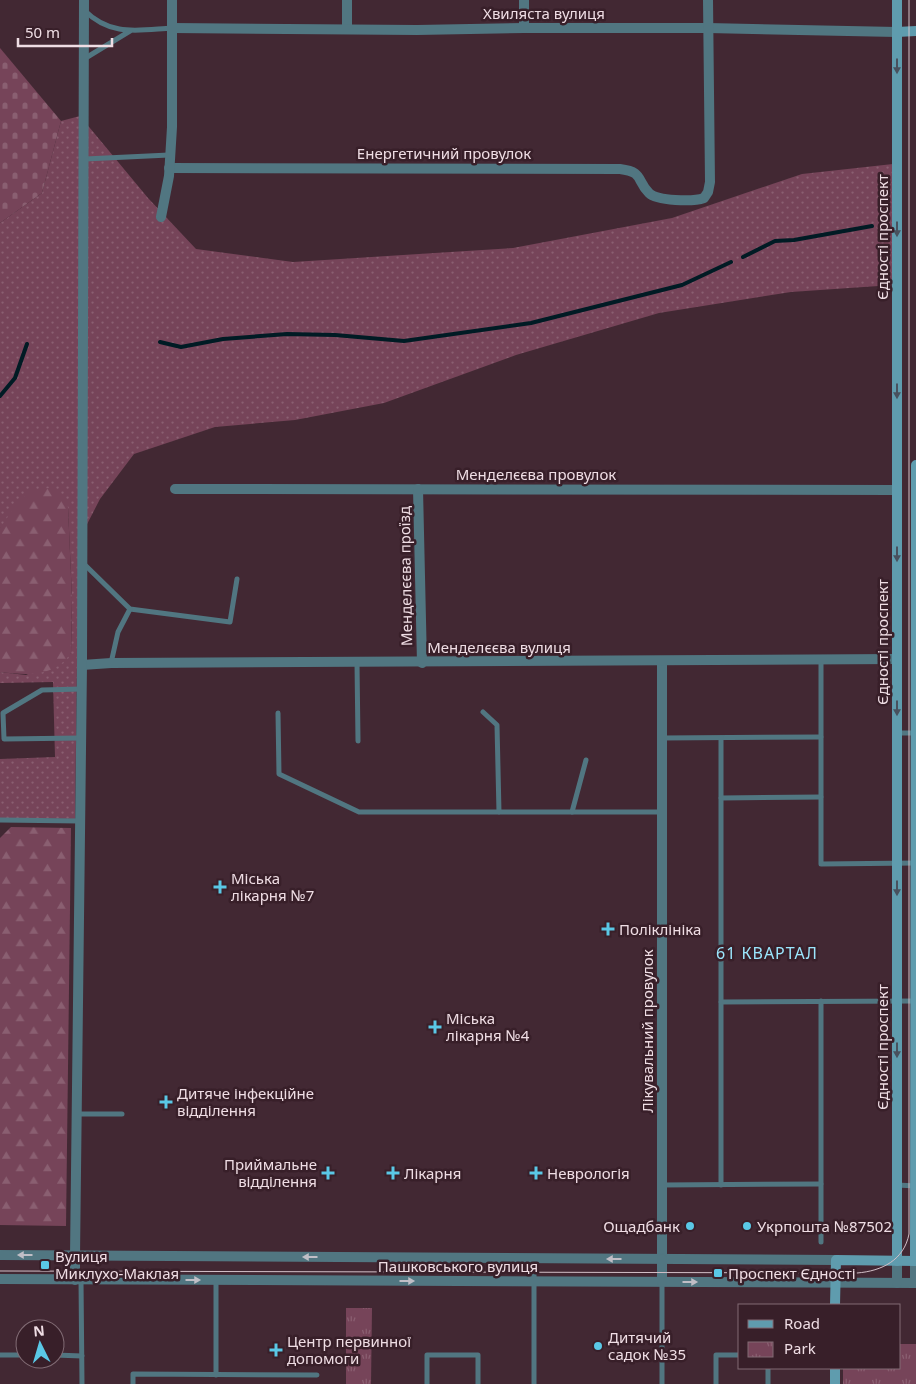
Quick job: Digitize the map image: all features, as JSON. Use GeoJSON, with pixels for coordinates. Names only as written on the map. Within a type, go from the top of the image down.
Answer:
{"type":"FeatureCollection","features":[{"type":"Feature","properties":{"kind":"main road","name":"Єдності проспект"},"geometry":{"type":"LineString","coordinates":[[897,0],[897,1261]]}},
{"type":"Feature","properties":{"kind":"main road","name":"Хвиляста вулиця"},"geometry":{"type":"LineString","coordinates":[[897,32],[916,31]]}},
{"type":"Feature","properties":{"kind":"main road"},"geometry":{"type":"LineString","coordinates":[[916,465],[916,1261]]}},
{"type":"Feature","properties":{"kind":"main road","name":"Менделєєва вулиця"},"geometry":{"type":"LineString","coordinates":[[897,659],[916,659]]}},
{"type":"Feature","properties":{"kind":"main road"},"geometry":{"type":"LineString","coordinates":[[835,1304],[836,1260]]}},
{"type":"Feature","properties":{"kind":"main road","name":"Пашковського вулиця"},"geometry":{"type":"LineString","coordinates":[[836,1260],[916,1261]]}},
{"type":"Feature","properties":{"kind":"main road"},"geometry":{"type":"LineString","coordinates":[[835,1369],[835,1384]]}},
{"type":"Feature","properties":{"kind":"street"},"geometry":{"type":"LineString","coordinates":[[160,217],[169,176],[172,127],[172,0]]}},
{"type":"Feature","properties":{"kind":"street"},"geometry":{"type":"LineString","coordinates":[[347,0],[347,29]]}},
{"type":"Feature","properties":{"kind":"street"},"geometry":{"type":"LineString","coordinates":[[524,0],[524,28]]}},
{"type":"Feature","properties":{"kind":"street"},"geometry":{"type":"LineString","coordinates":[[708,0],[708,28]]}},
{"type":"Feature","properties":{"kind":"street"},"geometry":{"type":"LineString","coordinates":[[78,1280],[75,1256],[82,689],[84,5]]}},
{"type":"Feature","properties":{"kind":"street","name":"Хвиляста вулиця"},"geometry":{"type":"LineString","coordinates":[[172,28],[417,30],[708,28],[897,32]]}},
{"type":"Feature","properties":{"kind":"street","name":"Енергетичний провулок"},"geometry":{"type":"LineString","coordinates":[[169,168],[620,169],[631,170],[638,175],[648,192],[658,197],[697,200],[706,196],[710,175],[708,28]]}},
{"type":"Feature","properties":{"kind":"street","name":"Менделєєва провулок"},"geometry":{"type":"LineString","coordinates":[[175,488],[897,490]]}},
{"type":"Feature","properties":{"kind":"street","name":"Менделєєва проїзд"},"geometry":{"type":"LineString","coordinates":[[418,490],[422,663]]}},
{"type":"Feature","properties":{"kind":"street","name":"Менделєєва вулиця"},"geometry":{"type":"LineString","coordinates":[[82,665],[897,659]]}},
{"type":"Feature","properties":{"kind":"street","name":"Лікувальний провулок"},"geometry":{"type":"LineString","coordinates":[[662,661],[662,1282]]}},
{"type":"Feature","properties":{"kind":"street","name":"Пашковського вулиця"},"geometry":{"type":"LineString","coordinates":[[0,1255],[836,1260]]}},
{"type":"Feature","properties":{"kind":"street","name":"Єдності проспект"},"geometry":{"type":"LineString","coordinates":[[897,1261],[897,1283]]}},
{"type":"Feature","properties":{"kind":"street"},"geometry":{"type":"LineString","coordinates":[[916,1261],[916,1283]]}},
{"type":"Feature","properties":{"kind":"street","name":"Пашковського вулиця"},"geometry":{"type":"LineString","coordinates":[[0,1279],[916,1283]]}},
{"type":"Feature","properties":{"kind":"lane"},"geometry":{"type":"LineString","coordinates":[[84,5],[93,19],[114,29],[130,31],[172,28]]}},
{"type":"Feature","properties":{"kind":"lane"},"geometry":{"type":"LineString","coordinates":[[84,59],[130,31]]}},
{"type":"Feature","properties":{"kind":"lane"},"geometry":{"type":"LineString","coordinates":[[85,159],[169,155]]}},
{"type":"Feature","properties":{"kind":"lane"},"geometry":{"type":"LineString","coordinates":[[81,561],[130,609],[230,622],[237,579]]}},
{"type":"Feature","properties":{"kind":"lane"},"geometry":{"type":"LineString","coordinates":[[111,664],[118,632],[130,609]]}},
{"type":"Feature","properties":{"kind":"lane"},"geometry":{"type":"LineString","coordinates":[[821,660],[821,864],[916,863]]}},
{"type":"Feature","properties":{"kind":"lane"},"geometry":{"type":"LineString","coordinates":[[357,663],[358,741]]}},
{"type":"Feature","properties":{"kind":"lane"},"geometry":{"type":"LineString","coordinates":[[81,738],[4,739],[3,713],[42,690],[82,689]]}},
{"type":"Feature","properties":{"kind":"lane"},"geometry":{"type":"LineString","coordinates":[[483,712],[497,724],[499,812]]}},
{"type":"Feature","properties":{"kind":"lane"},"geometry":{"type":"LineString","coordinates":[[278,713],[279,774],[359,812],[662,812]]}},
{"type":"Feature","properties":{"kind":"lane"},"geometry":{"type":"LineString","coordinates":[[897,733],[916,733]]}},
{"type":"Feature","properties":{"kind":"lane"},"geometry":{"type":"LineString","coordinates":[[662,738],[821,737]]}},
{"type":"Feature","properties":{"kind":"lane"},"geometry":{"type":"LineString","coordinates":[[721,738],[721,1185]]}},
{"type":"Feature","properties":{"kind":"lane"},"geometry":{"type":"LineString","coordinates":[[572,812],[586,760]]}},
{"type":"Feature","properties":{"kind":"lane"},"geometry":{"type":"LineString","coordinates":[[721,798],[822,797]]}},
{"type":"Feature","properties":{"kind":"lane"},"geometry":{"type":"LineString","coordinates":[[0,820],[80,821]]}},
{"type":"Feature","properties":{"kind":"lane"},"geometry":{"type":"LineString","coordinates":[[821,1242],[822,1001]]}},
{"type":"Feature","properties":{"kind":"lane"},"geometry":{"type":"LineString","coordinates":[[721,1002],[915,1001]]}},
{"type":"Feature","properties":{"kind":"lane"},"geometry":{"type":"LineString","coordinates":[[77,1114],[122,1114]]}},
{"type":"Feature","properties":{"kind":"lane"},"geometry":{"type":"LineString","coordinates":[[662,1185],[821,1184]]}},
{"type":"Feature","properties":{"kind":"lane"},"geometry":{"type":"LineString","coordinates":[[897,1185],[916,1186]]}},
{"type":"Feature","properties":{"kind":"lane"},"geometry":{"type":"LineString","coordinates":[[534,1258],[534,1384]]}},
{"type":"Feature","properties":{"kind":"lane"},"geometry":{"type":"LineString","coordinates":[[78,1280],[82,1384]]}},
{"type":"Feature","properties":{"kind":"lane"},"geometry":{"type":"LineString","coordinates":[[216,1280],[216,1374]]}},
{"type":"Feature","properties":{"kind":"lane"},"geometry":{"type":"LineString","coordinates":[[662,1282],[662,1384]]}},
{"type":"Feature","properties":{"kind":"lane"},"geometry":{"type":"LineString","coordinates":[[427,1384],[427,1355],[478,1354],[478,1384]]}},
{"type":"Feature","properties":{"kind":"lane"},"geometry":{"type":"LineString","coordinates":[[0,1355],[15,1355]]}},
{"type":"Feature","properties":{"kind":"lane"},"geometry":{"type":"LineString","coordinates":[[65,1355],[82,1356]]}},
{"type":"Feature","properties":{"kind":"lane"},"geometry":{"type":"LineString","coordinates":[[716,1384],[716,1355],[738,1355]]}},
{"type":"Feature","properties":{"kind":"lane"},"geometry":{"type":"LineString","coordinates":[[768,1369],[768,1384]]}},
{"type":"Feature","properties":{"kind":"lane"},"geometry":{"type":"LineString","coordinates":[[133,1384],[133,1374],[317,1375]]}},
{"type":"Feature","properties":{"kind":"green space"},"geometry":{"type":"Polygon","coordinates":[[[0,48],[61,121],[42,193],[0,223],[0,48]]]}},
{"type":"Feature","properties":{"kind":"green space"},"geometry":{"type":"Polygon","coordinates":[[[80,116],[148,198],[196,249],[293,262],[513,248],[672,218],[802,174],[893,164],[893,285],[791,292],[659,313],[516,355],[384,403],[295,420],[215,427],[134,454],[100,499],[82,534],[77,665],[75,819],[0,818],[0,759],[55,757],[53,682],[0,683],[0,672],[26,675],[71,653],[72,599],[68,507],[0,528],[0,223],[42,193],[61,121],[80,116]]]}},
{"type":"Feature","properties":{"kind":"green space"},"geometry":{"type":"Polygon","coordinates":[[[51,488],[63,495],[68,507],[72,599],[71,653],[64,661],[48,671],[29,674],[0,672],[0,528],[18,502],[32,490],[51,488]]]}},
{"type":"Feature","properties":{"kind":"green space"},"geometry":{"type":"Polygon","coordinates":[[[11,827],[71,828],[66,1226],[0,1225],[0,838],[11,827]]]}},
{"type":"Feature","properties":{"kind":"green space"},"geometry":{"type":"Polygon","coordinates":[[[346,1308],[372,1308],[371,1384],[346,1384],[346,1308]]]}},
{"type":"Feature","properties":{"kind":"green space"},"geometry":{"type":"Polygon","coordinates":[[[901,1344],[916,1344],[916,1384],[843,1384],[843,1369],[901,1369],[901,1344]]]}},
{"type":"Feature","properties":{"kind":"waterway"},"geometry":{"type":"LineString","coordinates":[[743,257],[775,241],[794,240],[872,226]]}},
{"type":"Feature","properties":{"kind":"waterway"},"geometry":{"type":"LineString","coordinates":[[160,342],[181,347],[223,339],[287,334],[335,335],[404,341],[531,323],[682,285],[731,262]]}},
{"type":"Feature","properties":{"kind":"waterway"},"geometry":{"type":"LineString","coordinates":[[0,396],[15,378],[27,344]]}},
{"type":"Feature","properties":{"kind":"tram line"},"geometry":{"type":"LineString","coordinates":[[0,1271],[857,1273],[883,1267],[902,1251],[909,1234],[909,0]]}},
{"type":"Feature","properties":{"kind":"place","name":"Міська лікарня №7"},"geometry":{"type":"Point","coordinates":[220,887]}},
{"type":"Feature","properties":{"kind":"place","name":"Поліклініка"},"geometry":{"type":"Point","coordinates":[608,929]}},
{"type":"Feature","properties":{"kind":"place","name":"Міська лікарня №4"},"geometry":{"type":"Point","coordinates":[435,1027]}},
{"type":"Feature","properties":{"kind":"place","name":"Дитяче інфекційне відділення"},"geometry":{"type":"Point","coordinates":[166,1102]}},
{"type":"Feature","properties":{"kind":"place","name":"Приймальне відділення"},"geometry":{"type":"Point","coordinates":[328,1173]}},
{"type":"Feature","properties":{"kind":"place","name":"Лікарня"},"geometry":{"type":"Point","coordinates":[393,1173]}},
{"type":"Feature","properties":{"kind":"place","name":"Неврологія"},"geometry":{"type":"Point","coordinates":[536,1173]}},
{"type":"Feature","properties":{"kind":"place","name":"Ощадбанк"},"geometry":{"type":"Point","coordinates":[690,1226]}},
{"type":"Feature","properties":{"kind":"place","name":"Укрпошта №87502"},"geometry":{"type":"Point","coordinates":[747,1226]}},
{"type":"Feature","properties":{"kind":"place","name":"Вулиця Миклухо-Маклая"},"geometry":{"type":"Point","coordinates":[45,1265]}},
{"type":"Feature","properties":{"kind":"place","name":"Проспект Єдності"},"geometry":{"type":"Point","coordinates":[718,1273]}},
{"type":"Feature","properties":{"kind":"place","name":"Дитячий садок №35"},"geometry":{"type":"Point","coordinates":[598,1346]}},
{"type":"Feature","properties":{"kind":"place","name":"Центр первинної допомоги"},"geometry":{"type":"Point","coordinates":[276,1350]}},
{"type":"Feature","properties":{"kind":"district","name":"61 КВАРТАЛ"},"geometry":{"type":"Point","coordinates":[767,953]}}]}
